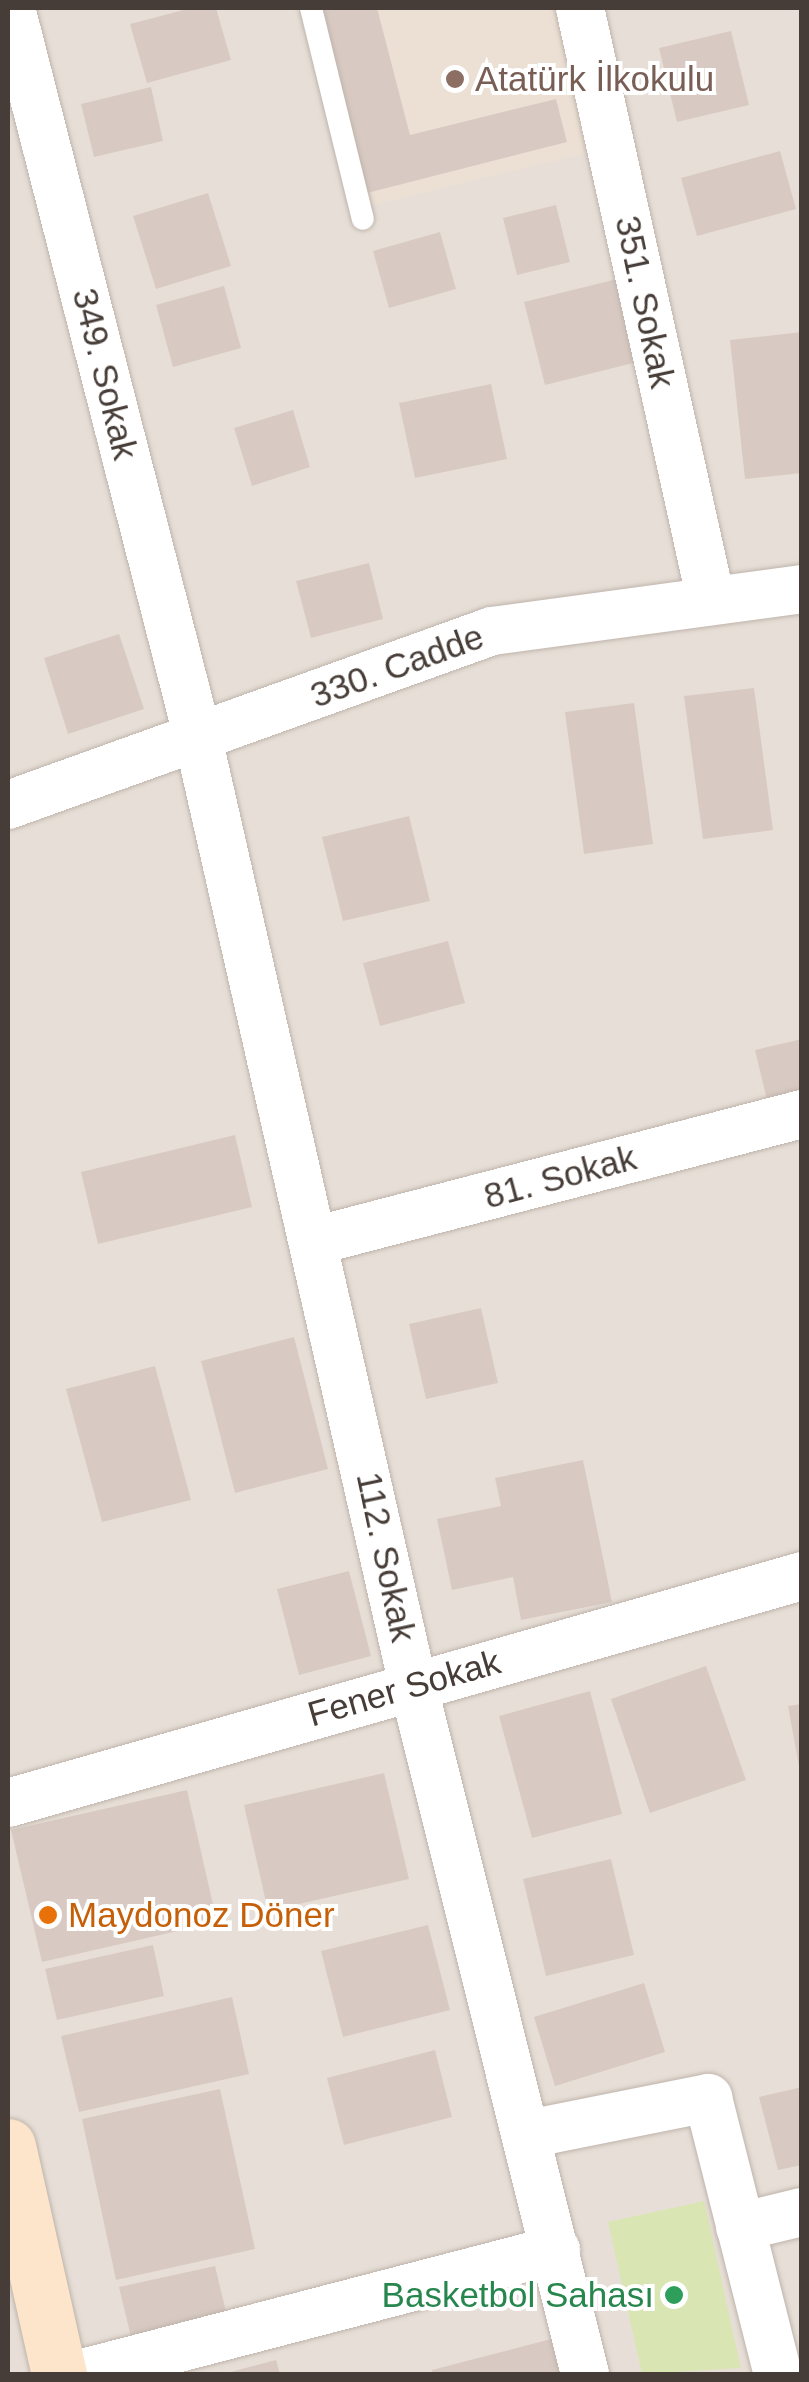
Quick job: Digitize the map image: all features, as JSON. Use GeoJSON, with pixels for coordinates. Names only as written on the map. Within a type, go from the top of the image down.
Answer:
{"type":"FeatureCollection","features":[{"type":"Feature","properties":{"kind":"main road"},"geometry":{"type":"LineString","coordinates":[[8,2146],[59,2374]]}},
{"type":"Feature","properties":{"kind":"street","name":"351. Sokak"},"geometry":{"type":"LineString","coordinates":[[580,8],[710,596]]}},
{"type":"Feature","properties":{"kind":"street","name":"349. Sokak"},"geometry":{"type":"LineString","coordinates":[[13,9],[198,738]]}},
{"type":"Feature","properties":{"kind":"street","name":"330. Cadde"},"geometry":{"type":"LineString","coordinates":[[8,805],[492,630],[710,596],[802,589]]}},
{"type":"Feature","properties":{"kind":"street","name":"112. Sokak"},"geometry":{"type":"LineString","coordinates":[[198,738],[318,1240],[413,1684],[585,2374]]}},
{"type":"Feature","properties":{"kind":"street","name":"81. Sokak"},"geometry":{"type":"LineString","coordinates":[[318,1240],[802,1114]]}},
{"type":"Feature","properties":{"kind":"street","name":"Fener Sokak"},"geometry":{"type":"LineString","coordinates":[[8,1803],[413,1684],[802,1576]]}},
{"type":"Feature","properties":{"kind":"street"},"geometry":{"type":"LineString","coordinates":[[528,2134],[708,2098],[778,2374]]}},
{"type":"Feature","properties":{"kind":"street"},"geometry":{"type":"LineString","coordinates":[[740,2227],[802,2212]]}},
{"type":"Feature","properties":{"kind":"street"},"geometry":{"type":"LineString","coordinates":[[79,2374],[556,2250]]}},
{"type":"Feature","properties":{"kind":"lane"},"geometry":{"type":"LineString","coordinates":[[311,8],[363,220]]}},
{"type":"Feature","properties":{"kind":"shaded area"},"geometry":{"type":"Polygon","coordinates":[[[8,8],[801,8],[801,2374],[8,2374],[8,8]]]}},
{"type":"Feature","properties":{"kind":"shaded area","name":"Atatürk İlkokulu"},"geometry":{"type":"Polygon","coordinates":[[[310,8],[565,8],[600,150],[360,208],[310,8]]]}},
{"type":"Feature","properties":{"kind":"green space","name":"Basketbol Sahası"},"geometry":{"type":"Polygon","coordinates":[[[704,2201],[741,2368],[642,2374],[608,2222],[704,2201]]]}},
{"type":"Feature","properties":{"kind":"building"},"geometry":{"type":"Polygon","coordinates":[[[191,8],[216,8],[231,60],[147,83],[130,24],[191,8]]]}},
{"type":"Feature","properties":{"kind":"building"},"geometry":{"type":"Polygon","coordinates":[[[320,8],[377,8],[410,135],[556,99],[567,142],[367,193],[320,8]]]}},
{"type":"Feature","properties":{"kind":"building"},"geometry":{"type":"Polygon","coordinates":[[[731,31],[749,105],[677,122],[659,48],[731,31]]]}},
{"type":"Feature","properties":{"kind":"building"},"geometry":{"type":"Polygon","coordinates":[[[151,87],[163,141],[94,157],[81,104],[151,87]]]}},
{"type":"Feature","properties":{"kind":"building"},"geometry":{"type":"Polygon","coordinates":[[[780,151],[796,209],[697,236],[681,178],[780,151]]]}},
{"type":"Feature","properties":{"kind":"building"},"geometry":{"type":"Polygon","coordinates":[[[208,193],[231,266],[156,289],[133,216],[208,193]]]}},
{"type":"Feature","properties":{"kind":"building"},"geometry":{"type":"Polygon","coordinates":[[[556,205],[570,262],[517,275],[503,218],[556,205]]]}},
{"type":"Feature","properties":{"kind":"building"},"geometry":{"type":"Polygon","coordinates":[[[440,232],[456,289],[389,308],[373,251],[440,232]]]}},
{"type":"Feature","properties":{"kind":"building"},"geometry":{"type":"Polygon","coordinates":[[[617,279],[637,362],[545,385],[524,302],[617,279]]]}},
{"type":"Feature","properties":{"kind":"building"},"geometry":{"type":"Polygon","coordinates":[[[224,286],[241,348],[173,367],[156,305],[224,286]]]}},
{"type":"Feature","properties":{"kind":"building"},"geometry":{"type":"Polygon","coordinates":[[[802,332],[802,473],[745,479],[730,340],[802,332]]]}},
{"type":"Feature","properties":{"kind":"building"},"geometry":{"type":"Polygon","coordinates":[[[491,384],[507,459],[415,478],[399,403],[491,384]]]}},
{"type":"Feature","properties":{"kind":"building"},"geometry":{"type":"Polygon","coordinates":[[[293,410],[310,467],[252,486],[234,428],[293,410]]]}},
{"type":"Feature","properties":{"kind":"building"},"geometry":{"type":"Polygon","coordinates":[[[369,563],[383,619],[311,638],[296,581],[369,563]]]}},
{"type":"Feature","properties":{"kind":"building"},"geometry":{"type":"Polygon","coordinates":[[[119,634],[144,709],[68,734],[44,658],[119,634]]]}},
{"type":"Feature","properties":{"kind":"building"},"geometry":{"type":"Polygon","coordinates":[[[754,688],[773,830],[703,839],[684,696],[754,688]]]}},
{"type":"Feature","properties":{"kind":"building"},"geometry":{"type":"Polygon","coordinates":[[[634,703],[653,844],[584,854],[565,712],[634,703]]]}},
{"type":"Feature","properties":{"kind":"building"},"geometry":{"type":"Polygon","coordinates":[[[409,816],[430,901],[343,921],[322,837],[409,816]]]}},
{"type":"Feature","properties":{"kind":"building"},"geometry":{"type":"Polygon","coordinates":[[[448,941],[465,1003],[380,1026],[363,963],[448,941]]]}},
{"type":"Feature","properties":{"kind":"building"},"geometry":{"type":"Polygon","coordinates":[[[802,1039],[802,1091],[767,1100],[755,1050],[802,1039]]]}},
{"type":"Feature","properties":{"kind":"building"},"geometry":{"type":"Polygon","coordinates":[[[235,1135],[252,1207],[98,1244],[81,1172],[235,1135]]]}},
{"type":"Feature","properties":{"kind":"building"},"geometry":{"type":"Polygon","coordinates":[[[481,1308],[498,1383],[426,1399],[409,1324],[481,1308]]]}},
{"type":"Feature","properties":{"kind":"building"},"geometry":{"type":"Polygon","coordinates":[[[294,1337],[328,1469],[235,1493],[201,1361],[294,1337]]]}},
{"type":"Feature","properties":{"kind":"building"},"geometry":{"type":"Polygon","coordinates":[[[155,1366],[191,1500],[102,1522],[66,1389],[155,1366]]]}},
{"type":"Feature","properties":{"kind":"building"},"geometry":{"type":"Polygon","coordinates":[[[583,1460],[612,1602],[521,1620],[513,1577],[452,1590],[437,1519],[501,1506],[495,1478],[583,1460]]]}},
{"type":"Feature","properties":{"kind":"building"},"geometry":{"type":"Polygon","coordinates":[[[349,1571],[371,1656],[299,1675],[277,1589],[349,1571]]]}},
{"type":"Feature","properties":{"kind":"building"},"geometry":{"type":"Polygon","coordinates":[[[706,1666],[746,1780],[650,1813],[611,1699],[706,1666]]]}},
{"type":"Feature","properties":{"kind":"building"},"geometry":{"type":"Polygon","coordinates":[[[590,1691],[622,1814],[532,1838],[499,1716],[590,1691]]]}},
{"type":"Feature","properties":{"kind":"building"},"geometry":{"type":"Polygon","coordinates":[[[802,1704],[802,1772],[800,1772],[788,1706],[802,1704]]]}},
{"type":"Feature","properties":{"kind":"building"},"geometry":{"type":"Polygon","coordinates":[[[384,1773],[409,1879],[268,1911],[244,1805],[384,1773]]]}},
{"type":"Feature","properties":{"kind":"building"},"geometry":{"type":"Polygon","coordinates":[[[187,1790],[217,1922],[42,1962],[11,1830],[187,1790]]]}},
{"type":"Feature","properties":{"kind":"building"},"geometry":{"type":"Polygon","coordinates":[[[611,1859],[634,1955],[546,1976],[523,1879],[611,1859]]]}},
{"type":"Feature","properties":{"kind":"building"},"geometry":{"type":"Polygon","coordinates":[[[428,1925],[450,2010],[343,2037],[321,1951],[428,1925]]]}},
{"type":"Feature","properties":{"kind":"building"},"geometry":{"type":"Polygon","coordinates":[[[153,1945],[164,1996],[57,2020],[45,1969],[153,1945]]]}},
{"type":"Feature","properties":{"kind":"building"},"geometry":{"type":"Polygon","coordinates":[[[644,1983],[665,2052],[555,2086],[534,2017],[644,1983]]]}},
{"type":"Feature","properties":{"kind":"building"},"geometry":{"type":"Polygon","coordinates":[[[232,1997],[249,2074],[79,2112],[61,2036],[232,1997]]]}},
{"type":"Feature","properties":{"kind":"building"},"geometry":{"type":"Polygon","coordinates":[[[435,2050],[452,2117],[344,2145],[327,2078],[435,2050]]]}},
{"type":"Feature","properties":{"kind":"building"},"geometry":{"type":"Polygon","coordinates":[[[802,2087],[802,2165],[778,2170],[759,2097],[802,2087]]]}},
{"type":"Feature","properties":{"kind":"building"},"geometry":{"type":"Polygon","coordinates":[[[220,2089],[255,2249],[116,2280],[82,2119],[220,2089]]]}},
{"type":"Feature","properties":{"kind":"building"},"geometry":{"type":"Polygon","coordinates":[[[215,2266],[227,2316],[131,2337],[119,2287],[215,2266]]]}},
{"type":"Feature","properties":{"kind":"building"},"geometry":{"type":"Polygon","coordinates":[[[555,2338],[564,2374],[433,2374],[432,2370],[555,2338]]]}},
{"type":"Feature","properties":{"kind":"building"},"geometry":{"type":"Polygon","coordinates":[[[276,2360],[280,2374],[227,2374],[227,2373],[276,2360]]]}},
{"type":"Feature","properties":{"kind":"place","name":"Atatürk İlkokulu"},"geometry":{"type":"Point","coordinates":[455,79]}},
{"type":"Feature","properties":{"kind":"place","name":"Maydonoz Döner"},"geometry":{"type":"Point","coordinates":[48,1915]}},
{"type":"Feature","properties":{"kind":"place","name":"Basketbol Sahası"},"geometry":{"type":"Point","coordinates":[674,2295]}}]}
